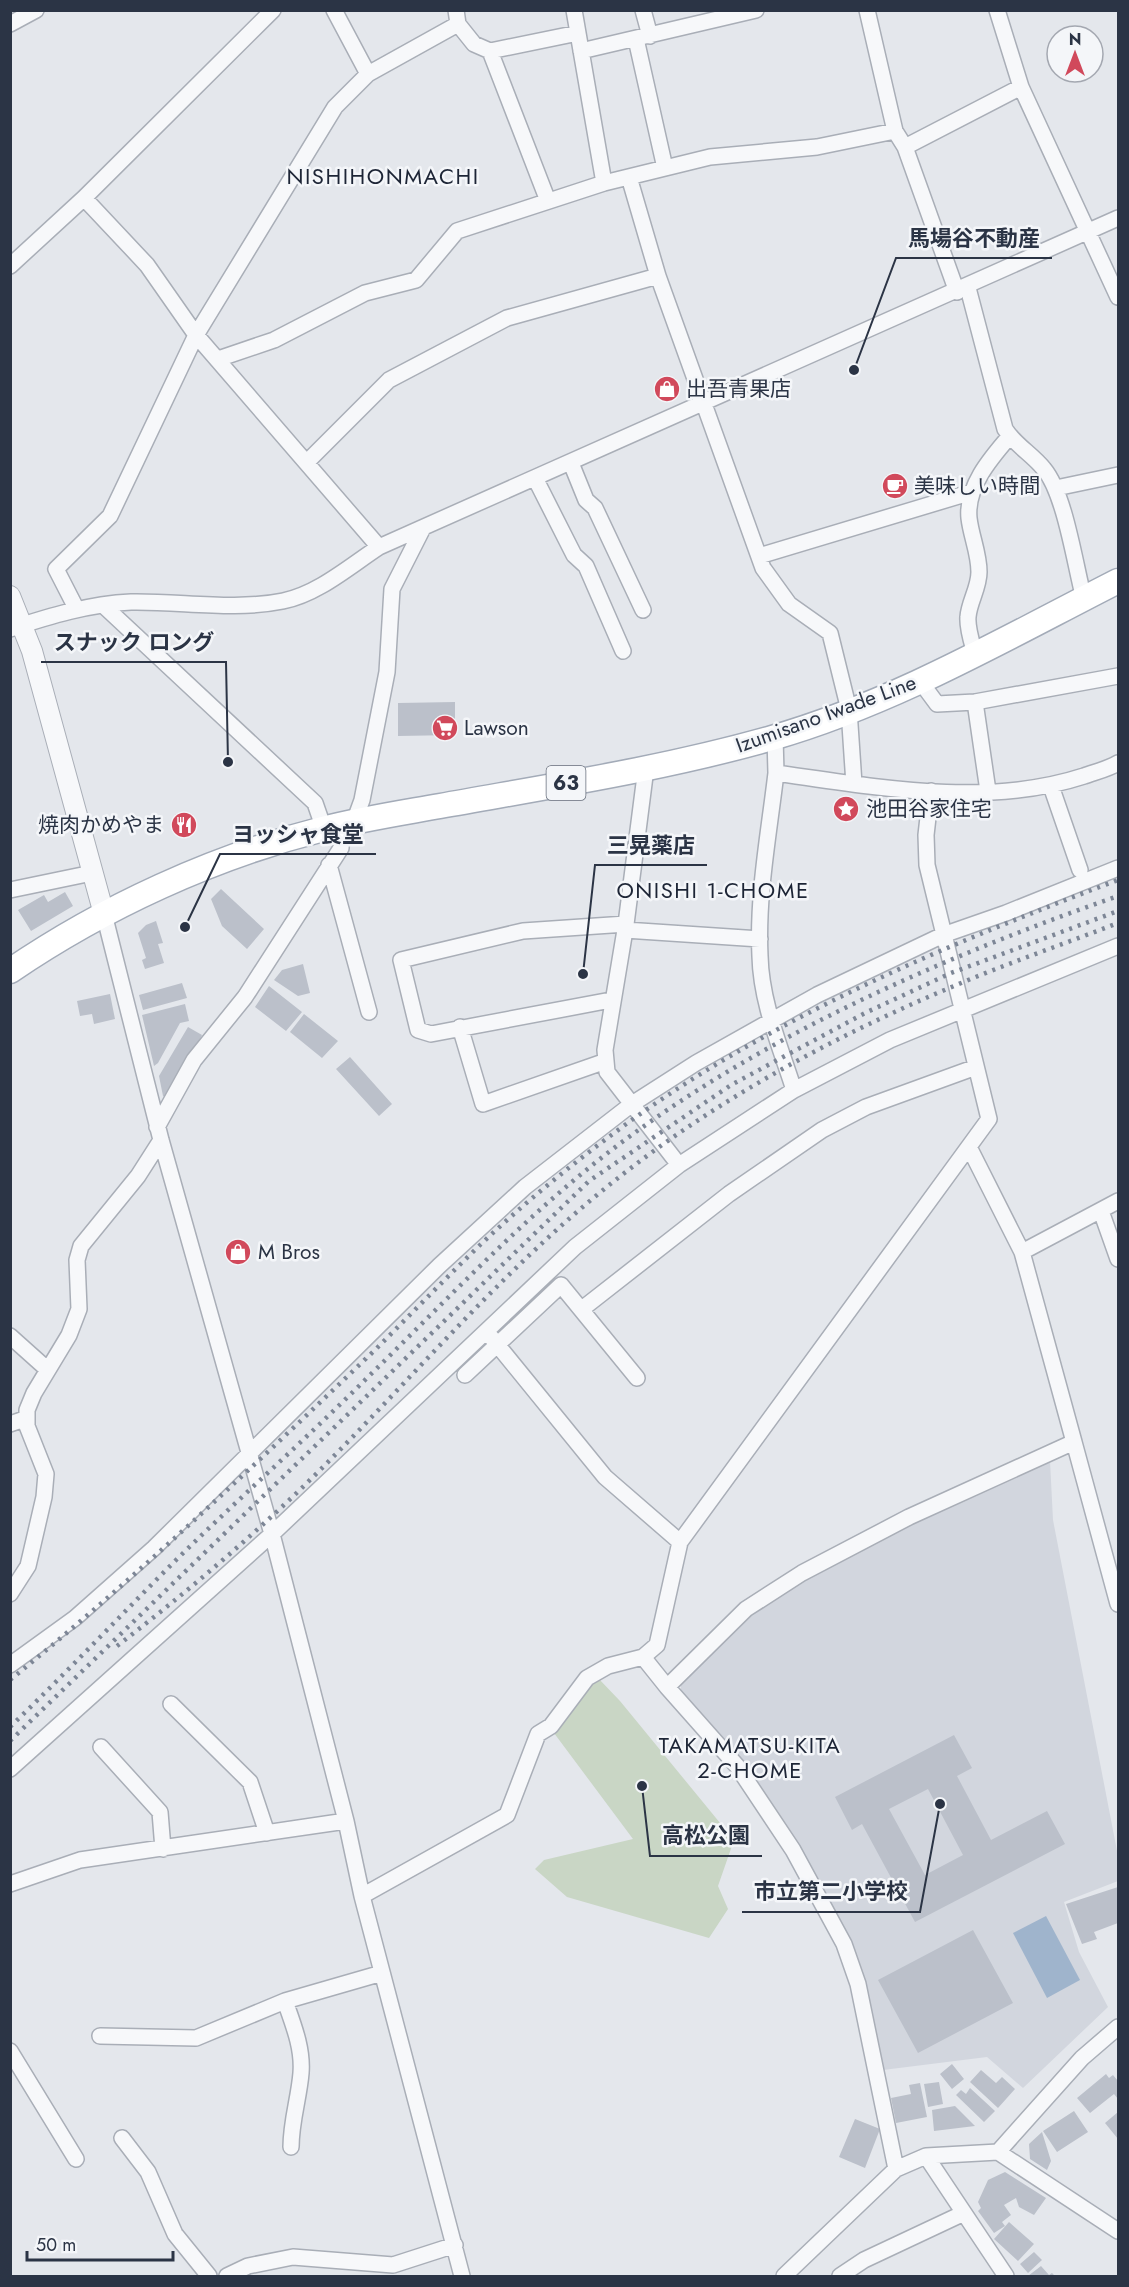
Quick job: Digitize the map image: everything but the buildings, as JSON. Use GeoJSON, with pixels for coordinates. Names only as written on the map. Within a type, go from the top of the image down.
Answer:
{"type":"FeatureCollection","features":[{"type":"Feature","properties":{"kind":"main road","name":"Izumisano Iwade Line"},"geometry":{"type":"LineString","coordinates":[[10,971],[51,943],[104,914],[178,879],[281,841],[340,825],[646,768],[775,737],[920,681],[1119,581]]}},
{"type":"Feature","properties":{"kind":"street"},"geometry":{"type":"LineString","coordinates":[[10,24],[36,10]]}},
{"type":"Feature","properties":{"kind":"street"},"geometry":{"type":"LineString","coordinates":[[10,266],[84,198],[273,10]]}},
{"type":"Feature","properties":{"kind":"street"},"geometry":{"type":"LineString","coordinates":[[334,10],[368,74]]}},
{"type":"Feature","properties":{"kind":"street"},"geometry":{"type":"LineString","coordinates":[[574,10],[604,183]]}},
{"type":"Feature","properties":{"kind":"street"},"geometry":{"type":"LineString","coordinates":[[643,10],[643,38],[665,168]]}},
{"type":"Feature","properties":{"kind":"street"},"geometry":{"type":"LineString","coordinates":[[581,51],[756,10]]}},
{"type":"Feature","properties":{"kind":"street"},"geometry":{"type":"LineString","coordinates":[[867,10],[895,131],[905,147],[962,290],[1005,429],[1010,437],[1044,469],[1056,488],[1084,599]]}},
{"type":"Feature","properties":{"kind":"street"},"geometry":{"type":"LineString","coordinates":[[997,10],[1021,87],[1119,297]]}},
{"type":"Feature","properties":{"kind":"street"},"geometry":{"type":"LineString","coordinates":[[76,608],[56,569],[110,516],[196,335],[335,107],[368,74],[457,17],[474,44],[489,51],[578,33]]}},
{"type":"Feature","properties":{"kind":"street"},"geometry":{"type":"LineString","coordinates":[[489,51],[548,201]]}},
{"type":"Feature","properties":{"kind":"street"},"geometry":{"type":"LineString","coordinates":[[905,147],[1021,87]]}},
{"type":"Feature","properties":{"kind":"street"},"geometry":{"type":"LineString","coordinates":[[218,359],[274,340],[365,293],[416,280],[457,231],[604,183],[710,157],[816,147],[895,131]]}},
{"type":"Feature","properties":{"kind":"street"},"geometry":{"type":"LineString","coordinates":[[629,177],[658,276],[705,401],[762,568],[789,604],[830,633],[849,710],[854,784]]}},
{"type":"Feature","properties":{"kind":"street"},"geometry":{"type":"LineString","coordinates":[[84,198],[147,266],[196,335],[379,547]]}},
{"type":"Feature","properties":{"kind":"street"},"geometry":{"type":"LineString","coordinates":[[16,627],[76,608],[129,602],[250,604],[284,601],[317,588],[379,547],[571,463],[705,401],[962,290],[1119,218]]}},
{"type":"Feature","properties":{"kind":"street"},"geometry":{"type":"LineString","coordinates":[[307,462],[389,380],[399,374],[507,318],[658,276]]}},
{"type":"Feature","properties":{"kind":"street"},"geometry":{"type":"LineString","coordinates":[[975,654],[968,618],[979,575],[978,555],[969,519],[972,492],[994,455],[1010,437]]}},
{"type":"Feature","properties":{"kind":"street"},"geometry":{"type":"LineString","coordinates":[[571,463],[586,500],[595,508],[643,610]]}},
{"type":"Feature","properties":{"kind":"street"},"geometry":{"type":"LineString","coordinates":[[1056,488],[1119,475]]}},
{"type":"Feature","properties":{"kind":"street"},"geometry":{"type":"LineString","coordinates":[[536,478],[574,555],[586,566],[623,651]]}},
{"type":"Feature","properties":{"kind":"street"},"geometry":{"type":"LineString","coordinates":[[759,556],[972,492]]}},
{"type":"Feature","properties":{"kind":"street"},"geometry":{"type":"LineString","coordinates":[[10,1594],[28,1566],[44,1497],[46,1474],[27,1426],[27,1410],[34,1393],[69,1335],[79,1309],[76,1260],[81,1245],[138,1176],[194,1060],[245,997],[341,848],[340,825],[362,800],[387,672],[392,589],[423,528]]}},
{"type":"Feature","properties":{"kind":"street"},"geometry":{"type":"LineString","coordinates":[[10,596],[16,627],[32,651],[104,914],[159,1134],[248,1458],[272,1534],[346,1821],[362,1896],[462,2277]]}},
{"type":"Feature","properties":{"kind":"street"},"geometry":{"type":"LineString","coordinates":[[104,606],[340,825]]}},
{"type":"Feature","properties":{"kind":"street"},"geometry":{"type":"LineString","coordinates":[[920,681],[937,704],[975,702],[1119,676]]}},
{"type":"Feature","properties":{"kind":"street"},"geometry":{"type":"LineString","coordinates":[[975,702],[988,791]]}},
{"type":"Feature","properties":{"kind":"street"},"geometry":{"type":"LineString","coordinates":[[775,737],[776,773],[760,909],[760,958],[772,1022],[794,1090]]}},
{"type":"Feature","properties":{"kind":"street"},"geometry":{"type":"LineString","coordinates":[[776,773],[854,784],[931,791],[988,791],[1051,786],[1119,763]]}},
{"type":"Feature","properties":{"kind":"street"},"geometry":{"type":"LineString","coordinates":[[646,768],[625,927],[604,1050],[607,1072],[679,1165]]}},
{"type":"Feature","properties":{"kind":"street"},"geometry":{"type":"LineString","coordinates":[[1051,786],[1080,870]]}},
{"type":"Feature","properties":{"kind":"street"},"geometry":{"type":"LineString","coordinates":[[362,1896],[507,1815],[538,1734],[551,1726],[587,1678],[608,1666],[643,1657],[657,1645],[680,1542],[970,1149],[989,1119],[927,865],[926,835],[931,791]]}},
{"type":"Feature","properties":{"kind":"street"},"geometry":{"type":"LineString","coordinates":[[329,865],[369,1012]]}},
{"type":"Feature","properties":{"kind":"street"},"geometry":{"type":"LineString","coordinates":[[10,1665],[92,1603],[154,1548],[248,1458],[448,1258],[525,1188],[632,1104],[696,1063],[817,995],[943,935],[1006,913],[1119,868]]}},
{"type":"Feature","properties":{"kind":"street"},"geometry":{"type":"LineString","coordinates":[[10,890],[92,873]]}},
{"type":"Feature","properties":{"kind":"street"},"geometry":{"type":"LineString","coordinates":[[611,1000],[431,1034],[418,1030],[401,960],[523,931],[625,927],[760,939]]}},
{"type":"Feature","properties":{"kind":"street"},"geometry":{"type":"LineString","coordinates":[[10,1769],[272,1534],[575,1247],[679,1165],[794,1090],[890,1040],[1119,946]]}},
{"type":"Feature","properties":{"kind":"street"},"geometry":{"type":"LineString","coordinates":[[460,1027],[483,1104],[606,1061]]}},
{"type":"Feature","properties":{"kind":"street"},"geometry":{"type":"LineString","coordinates":[[582,1309],[729,1194],[822,1130],[866,1107],[976,1067]]}},
{"type":"Feature","properties":{"kind":"street"},"geometry":{"type":"LineString","coordinates":[[970,1149],[1022,1252],[1119,1604]]}},
{"type":"Feature","properties":{"kind":"street"},"geometry":{"type":"LineString","coordinates":[[1022,1252],[1119,1201]]}},
{"type":"Feature","properties":{"kind":"street"},"geometry":{"type":"LineString","coordinates":[[1101,1211],[1119,1259]]}},
{"type":"Feature","properties":{"kind":"street"},"geometry":{"type":"LineString","coordinates":[[465,1375],[561,1285],[637,1378]]}},
{"type":"Feature","properties":{"kind":"street"},"geometry":{"type":"LineString","coordinates":[[487,1332],[604,1477],[680,1542]]}},
{"type":"Feature","properties":{"kind":"street"},"geometry":{"type":"LineString","coordinates":[[10,1336],[48,1370]]}},
{"type":"Feature","properties":{"kind":"street"},"geometry":{"type":"LineString","coordinates":[[10,1424],[27,1418]]}},
{"type":"Feature","properties":{"kind":"street"},"geometry":{"type":"LineString","coordinates":[[667,1687],[746,1609],[802,1573],[909,1517],[1074,1442]]}},
{"type":"Feature","properties":{"kind":"street"},"geometry":{"type":"LineString","coordinates":[[643,1657],[737,1766],[793,1851],[844,1944],[858,1984],[896,2169]]}},
{"type":"Feature","properties":{"kind":"street"},"geometry":{"type":"LineString","coordinates":[[171,1704],[250,1782],[267,1833]]}},
{"type":"Feature","properties":{"kind":"street"},"geometry":{"type":"LineString","coordinates":[[101,1747],[160,1812],[163,1849]]}},
{"type":"Feature","properties":{"kind":"street"},"geometry":{"type":"LineString","coordinates":[[10,1884],[80,1860],[346,1821]]}},
{"type":"Feature","properties":{"kind":"street"},"geometry":{"type":"LineString","coordinates":[[100,2036],[196,2038],[285,2001],[382,1973]]}},
{"type":"Feature","properties":{"kind":"street"},"geometry":{"type":"LineString","coordinates":[[285,2001],[298,2039],[302,2072],[292,2116],[291,2147]]}},
{"type":"Feature","properties":{"kind":"street"},"geometry":{"type":"LineString","coordinates":[[998,2152],[1082,2058],[1119,2027]]}},
{"type":"Feature","properties":{"kind":"street"},"geometry":{"type":"LineString","coordinates":[[10,2051],[76,2159]]}},
{"type":"Feature","properties":{"kind":"street"},"geometry":{"type":"LineString","coordinates":[[122,2138],[148,2172],[175,2234],[209,2277]]}},
{"type":"Feature","properties":{"kind":"street"},"geometry":{"type":"LineString","coordinates":[[784,2277],[896,2169],[926,2156],[998,2152],[1119,2231]]}},
{"type":"Feature","properties":{"kind":"street"},"geometry":{"type":"LineString","coordinates":[[926,2156],[1006,2277]]}},
{"type":"Feature","properties":{"kind":"street"},"geometry":{"type":"LineString","coordinates":[[840,2277],[864,2260],[963,2213]]}},
{"type":"Feature","properties":{"kind":"street"},"geometry":{"type":"LineString","coordinates":[[227,2277],[249,2266],[293,2257],[393,2265],[455,2245]]}},
{"type":"Feature","properties":{"kind":"shaded area"},"geometry":{"type":"Polygon","coordinates":[[[1050,1461],[1053,1520],[1118,1856],[1118,1881],[1064,1902],[1079,1952],[1108,2007],[1023,2088],[987,2057],[883,2070],[865,1982],[853,1944],[801,1848],[743,1760],[681,1696],[681,1685],[753,1614],[808,1578],[912,1523],[1050,1461]]]}},
{"type":"Feature","properties":{"kind":"green space"},"geometry":{"type":"Polygon","coordinates":[[[598,1678],[620,1701],[734,1840],[718,1886],[728,1909],[709,1938],[567,1897],[535,1869],[544,1860],[633,1839],[554,1733],[598,1678]]]}},
{"type":"Feature","properties":{"kind":"water"},"geometry":{"type":"Polygon","coordinates":[[[1046,1916],[1080,1980],[1047,1998],[1013,1933],[1046,1916]]]}},
{"type":"Feature","properties":{"kind":"railway"},"geometry":{"type":"LineString","coordinates":[[10,1680],[151,1560],[242,1476],[497,1230],[552,1182],[629,1122],[744,1048],[804,1015],[928,956],[1118,880]]}},
{"type":"Feature","properties":{"kind":"railway"},"geometry":{"type":"LineString","coordinates":[[10,1727],[222,1515],[344,1400],[496,1251],[597,1161],[689,1096],[747,1060],[806,1028],[929,969],[991,943],[1118,896]]}},
{"type":"Feature","properties":{"kind":"railway"},"geometry":{"type":"LineString","coordinates":[[10,1741],[589,1181],[731,1085],[865,1013],[951,973],[1118,911]]}},
{"type":"Feature","properties":{"kind":"railway"},"geometry":{"type":"LineString","coordinates":[[117,1646],[200,1580],[279,1509],[330,1460],[460,1324],[527,1258],[597,1195],[638,1163],[723,1104],[813,1052],[974,978],[1118,923]]}},
{"type":"Feature","properties":{"kind":"place","name":"馬場谷不動産"},"geometry":{"type":"Point","coordinates":[854,370]}},
{"type":"Feature","properties":{"kind":"place","name":"出吾青果店"},"geometry":{"type":"Point","coordinates":[667,389]}},
{"type":"Feature","properties":{"kind":"place","name":"美味しい時間"},"geometry":{"type":"Point","coordinates":[895,486]}},
{"type":"Feature","properties":{"kind":"place","name":"Lawson"},"geometry":{"type":"Point","coordinates":[445,728]}},
{"type":"Feature","properties":{"kind":"place","name":"スナック ロング"},"geometry":{"type":"Point","coordinates":[228,762]}},
{"type":"Feature","properties":{"kind":"place","name":"池田谷家住宅"},"geometry":{"type":"Point","coordinates":[846,809]}},
{"type":"Feature","properties":{"kind":"place","name":"焼肉かめやま"},"geometry":{"type":"Point","coordinates":[184,825]}},
{"type":"Feature","properties":{"kind":"place","name":"ヨッシャ食堂"},"geometry":{"type":"Point","coordinates":[185,927]}},
{"type":"Feature","properties":{"kind":"place","name":"三晃薬店"},"geometry":{"type":"Point","coordinates":[583,974]}},
{"type":"Feature","properties":{"kind":"place","name":"M Bros"},"geometry":{"type":"Point","coordinates":[238,1252]}},
{"type":"Feature","properties":{"kind":"place","name":"高松公園"},"geometry":{"type":"Point","coordinates":[642,1786]}},
{"type":"Feature","properties":{"kind":"place","name":"市立第二小学校"},"geometry":{"type":"Point","coordinates":[940,1804]}},
{"type":"Feature","properties":{"kind":"district","name":"NISHIHONMACHI"},"geometry":{"type":"Point","coordinates":[383,176]}},
{"type":"Feature","properties":{"kind":"district","name":"ONISHI 1-CHOME"},"geometry":{"type":"Point","coordinates":[713,890]}},
{"type":"Feature","properties":{"kind":"district","name":"TAKAMATSU-KITA 2-CHOME"},"geometry":{"type":"Point","coordinates":[750,1758]}}]}
